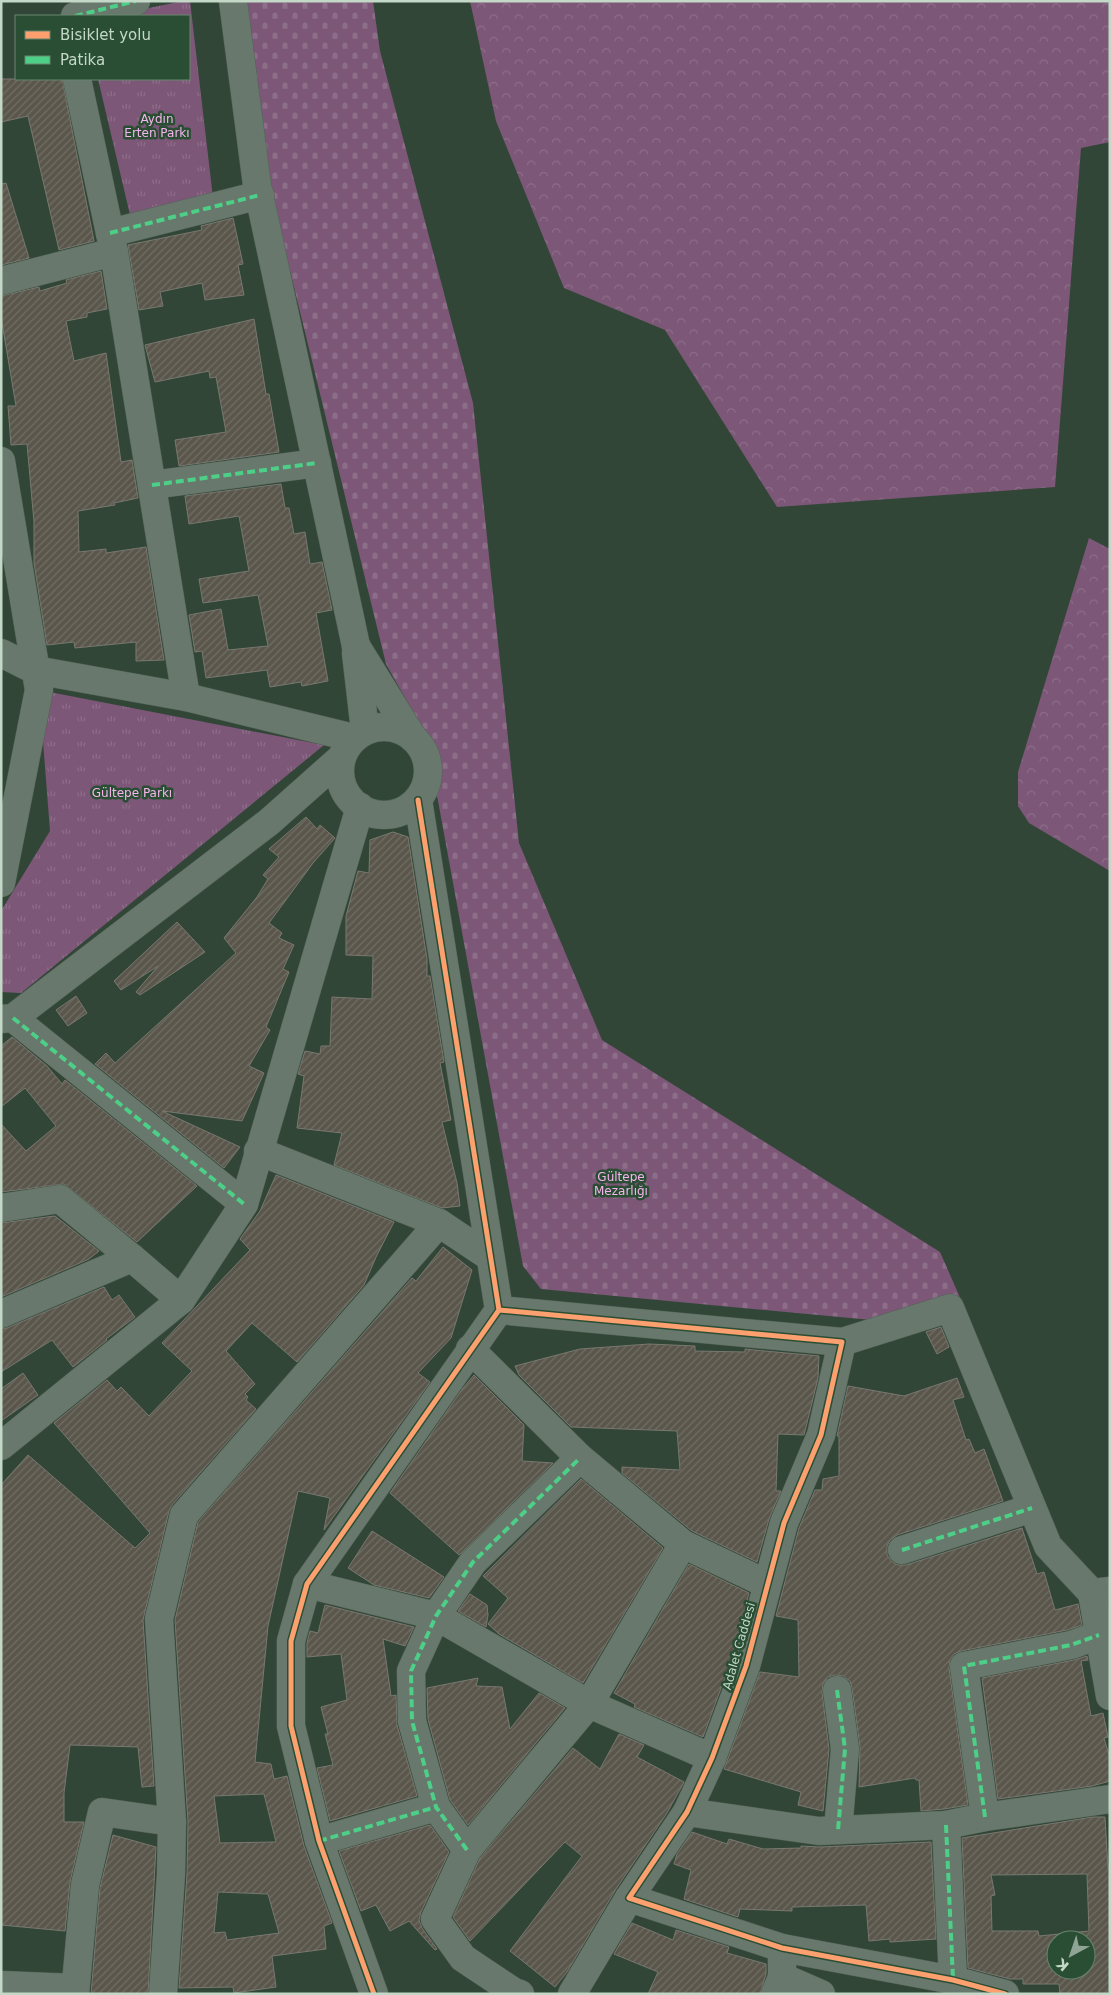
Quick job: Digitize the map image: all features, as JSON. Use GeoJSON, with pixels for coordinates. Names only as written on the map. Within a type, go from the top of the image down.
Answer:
{"type":"FeatureCollection","features":[{"type":"Feature","properties":{"kind":"street"},"geometry":{"type":"LineString","coordinates":[[61,1],[64,15]]}},
{"type":"Feature","properties":{"kind":"street"},"geometry":{"type":"LineString","coordinates":[[79,15],[136,1]]}},
{"type":"Feature","properties":{"kind":"street"},"geometry":{"type":"LineString","coordinates":[[233,1],[260,195],[356,646],[354,742],[339,770],[341,784],[346,795],[367,813],[380,816],[394,815],[408,810],[426,788],[429,775],[425,755],[356,646]]}},
{"type":"Feature","properties":{"kind":"street"},"geometry":{"type":"LineString","coordinates":[[78,80],[112,243],[186,697]]}},
{"type":"Feature","properties":{"kind":"street"},"geometry":{"type":"LineString","coordinates":[[1,281],[260,195]]}},
{"type":"Feature","properties":{"kind":"street"},"geometry":{"type":"LineString","coordinates":[[1,461],[39,690],[1,883]]}},
{"type":"Feature","properties":{"kind":"street"},"geometry":{"type":"LineString","coordinates":[[152,485],[317,463]]}},
{"type":"Feature","properties":{"kind":"street"},"geometry":{"type":"LineString","coordinates":[[1,653],[35,670],[186,697],[354,742]]}},
{"type":"Feature","properties":{"kind":"street"},"geometry":{"type":"LineString","coordinates":[[244,1204],[7,1018],[270,822],[354,742],[377,727],[390,727],[402,731],[413,738]]}},
{"type":"Feature","properties":{"kind":"street"},"geometry":{"type":"LineString","coordinates":[[374,1994],[319,1841],[291,1726],[291,1641],[307,1584],[499,1310],[418,800]]}},
{"type":"Feature","properties":{"kind":"street"},"geometry":{"type":"LineString","coordinates":[[1,1446],[181,1300],[244,1204],[360,807]]}},
{"type":"Feature","properties":{"kind":"street"},"geometry":{"type":"LineString","coordinates":[[258,1151],[439,1223],[490,1257]]}},
{"type":"Feature","properties":{"kind":"street"},"geometry":{"type":"LineString","coordinates":[[1,1208],[60,1199],[181,1300]]}},
{"type":"Feature","properties":{"kind":"street"},"geometry":{"type":"LineString","coordinates":[[163,1994],[171,1874],[172,1822],[159,1619],[184,1515],[439,1223]]}},
{"type":"Feature","properties":{"kind":"street"},"geometry":{"type":"LineString","coordinates":[[1,1314],[132,1258]]}},
{"type":"Feature","properties":{"kind":"street"},"geometry":{"type":"LineString","coordinates":[[499,1310],[842,1342],[950,1308],[1048,1546],[1101,1592],[1099,1635],[1110,1696]]}},
{"type":"Feature","properties":{"kind":"street","name":"Adalet Caddesi"},"geometry":{"type":"LineString","coordinates":[[572,1994],[629,1898],[686,1812],[712,1758],[746,1666],[784,1523],[821,1436],[842,1342]]}},
{"type":"Feature","properties":{"kind":"street"},"geometry":{"type":"LineString","coordinates":[[470,1349],[580,1458],[683,1544],[767,1584]]}},
{"type":"Feature","properties":{"kind":"street"},"geometry":{"type":"LineString","coordinates":[[467,1850],[436,1807],[412,1721],[411,1671],[436,1616],[473,1562],[580,1458]]}},
{"type":"Feature","properties":{"kind":"street"},"geometry":{"type":"LineString","coordinates":[[902,1550],[1032,1508]]}},
{"type":"Feature","properties":{"kind":"street"},"geometry":{"type":"LineString","coordinates":[[520,1994],[514,1992],[463,1958],[435,1919],[467,1850],[589,1704],[683,1544]]}},
{"type":"Feature","properties":{"kind":"street"},"geometry":{"type":"LineString","coordinates":[[307,1584],[436,1616],[589,1704],[712,1758]]}},
{"type":"Feature","properties":{"kind":"street"},"geometry":{"type":"LineString","coordinates":[[985,1817],[964,1666],[1071,1645],[1099,1635]]}},
{"type":"Feature","properties":{"kind":"street"},"geometry":{"type":"LineString","coordinates":[[837,1690],[845,1749],[838,1830]]}},
{"type":"Feature","properties":{"kind":"street"},"geometry":{"type":"LineString","coordinates":[[686,1812],[819,1831],[946,1825],[985,1817],[1110,1799]]}},
{"type":"Feature","properties":{"kind":"street"},"geometry":{"type":"LineString","coordinates":[[319,1841],[436,1807]]}},
{"type":"Feature","properties":{"kind":"street"},"geometry":{"type":"LineString","coordinates":[[1,1985],[75,1991],[85,1885],[102,1812],[172,1822]]}},
{"type":"Feature","properties":{"kind":"street"},"geometry":{"type":"LineString","coordinates":[[946,1825],[953,1980]]}},
{"type":"Feature","properties":{"kind":"street"},"geometry":{"type":"LineString","coordinates":[[629,1898],[782,1948],[953,1980],[1005,1994]]}},
{"type":"Feature","properties":{"kind":"street"},"geometry":{"type":"LineString","coordinates":[[782,1948],[779,1985],[821,1994]]}},
{"type":"Feature","properties":{"kind":"green space","name":"Aydın Erten Parkı"},"geometry":{"type":"Polygon","coordinates":[[[190,1],[213,198],[131,219],[98,80],[190,80],[190,15],[115,15],[190,1]]]}},
{"type":"Feature","properties":{"kind":"green space","name":"Gültepe Mezarlığı"},"geometry":{"type":"Polygon","coordinates":[[[246,1],[373,1],[380,51],[473,403],[519,843],[602,1040],[940,1252],[962,1302],[872,1320],[541,1289],[523,1266],[426,735],[386,664],[261,152],[246,1]]]}},
{"type":"Feature","properties":{"kind":"green space"},"geometry":{"type":"Polygon","coordinates":[[[470,1],[1110,1],[1110,142],[1081,148],[1055,487],[777,507],[665,330],[564,288],[496,121],[470,1]]]}},
{"type":"Feature","properties":{"kind":"green space"},"geometry":{"type":"Polygon","coordinates":[[[1089,538],[1110,549],[1110,871],[1029,823],[1018,806],[1018,772],[1089,538]]]}},
{"type":"Feature","properties":{"kind":"green space","name":"Gültepe Parkı"},"geometry":{"type":"Polygon","coordinates":[[[39,690],[324,745],[21,993],[1,992],[1,911],[50,831],[39,690]]]}},
{"type":"Feature","properties":{"kind":"building"},"geometry":{"type":"Polygon","coordinates":[[[1,79],[62,80],[94,241],[59,250],[28,116],[1,122],[1,79]]]}},
{"type":"Feature","properties":{"kind":"building"},"geometry":{"type":"Polygon","coordinates":[[[6,183],[29,258],[1,265],[1,184],[6,183]]]}},
{"type":"Feature","properties":{"kind":"building"},"geometry":{"type":"Polygon","coordinates":[[[233,218],[243,264],[238,265],[244,295],[205,300],[202,283],[160,292],[163,306],[139,310],[128,245],[202,230],[201,226],[233,218]]]}},
{"type":"Feature","properties":{"kind":"building"},"geometry":{"type":"Polygon","coordinates":[[[101,271],[107,309],[87,313],[87,317],[66,321],[74,361],[106,353],[121,462],[132,460],[138,498],[114,503],[115,505],[78,511],[79,552],[106,549],[106,553],[146,547],[164,660],[136,661],[136,642],[75,648],[74,642],[47,645],[34,563],[34,522],[27,444],[11,445],[8,406],[16,406],[1,317],[1,296],[39,287],[40,291],[67,283],[66,280],[101,271]]]}},
{"type":"Feature","properties":{"kind":"building"},"geometry":{"type":"Polygon","coordinates":[[[254,319],[266,394],[269,394],[279,452],[179,466],[175,440],[226,432],[216,377],[210,378],[209,371],[155,382],[145,345],[254,319]]]}},
{"type":"Feature","properties":{"kind":"building"},"geometry":{"type":"Polygon","coordinates":[[[281,484],[285,508],[289,508],[294,534],[305,532],[310,564],[322,562],[332,610],[316,613],[328,681],[302,686],[301,682],[270,687],[267,670],[206,678],[202,651],[195,652],[189,615],[221,609],[228,650],[268,646],[258,595],[203,603],[199,579],[249,571],[239,516],[189,524],[185,496],[281,484]]]}},
{"type":"Feature","properties":{"kind":"building"},"geometry":{"type":"Polygon","coordinates":[[[306,817],[317,829],[320,825],[335,838],[313,863],[269,923],[282,933],[279,938],[294,945],[283,969],[289,972],[266,1027],[270,1030],[249,1066],[264,1073],[242,1121],[162,1111],[240,1147],[224,1168],[95,1064],[106,1053],[115,1063],[236,953],[224,938],[257,897],[268,879],[263,875],[279,857],[269,849],[306,817]]]}},
{"type":"Feature","properties":{"kind":"building"},"geometry":{"type":"Polygon","coordinates":[[[393,832],[408,837],[427,959],[427,976],[430,976],[444,1062],[440,1063],[451,1120],[442,1122],[457,1183],[460,1206],[442,1208],[334,1165],[342,1133],[297,1128],[304,1076],[298,1074],[305,1051],[320,1054],[321,1046],[330,1046],[332,997],[372,999],[373,956],[346,955],[346,916],[358,871],[369,873],[370,840],[393,832]]]}},
{"type":"Feature","properties":{"kind":"building"},"geometry":{"type":"Polygon","coordinates":[[[177,922],[205,952],[140,995],[136,992],[158,966],[121,990],[114,981],[177,922]]]}},
{"type":"Feature","properties":{"kind":"building"},"geometry":{"type":"Polygon","coordinates":[[[76,996],[87,1013],[68,1026],[56,1010],[76,996]]]}},
{"type":"Feature","properties":{"kind":"building"},"geometry":{"type":"Polygon","coordinates":[[[12,1037],[47,1066],[62,1084],[65,1080],[197,1186],[137,1242],[64,1184],[1,1192],[1,1124],[26,1151],[56,1126],[25,1088],[1,1107],[1,1046],[12,1037]]]}},
{"type":"Feature","properties":{"kind":"building"},"geometry":{"type":"Polygon","coordinates":[[[276,1175],[394,1222],[364,1285],[297,1362],[252,1323],[226,1351],[255,1384],[245,1394],[248,1397],[246,1400],[256,1409],[172,1505],[169,1511],[143,1620],[154,1786],[142,1787],[138,1747],[70,1745],[64,1793],[64,1822],[84,1822],[70,1882],[65,1931],[1,1925],[1,1485],[28,1455],[135,1548],[150,1533],[54,1423],[107,1380],[117,1391],[121,1387],[149,1416],[192,1371],[162,1343],[250,1250],[240,1239],[260,1211],[276,1175]]]}},
{"type":"Feature","properties":{"kind":"building"},"geometry":{"type":"Polygon","coordinates":[[[55,1216],[99,1251],[89,1259],[1,1297],[1,1223],[55,1216]]]}},
{"type":"Feature","properties":{"kind":"building"},"geometry":{"type":"Polygon","coordinates":[[[443,1247],[472,1270],[451,1338],[418,1373],[430,1382],[324,1530],[330,1498],[298,1491],[268,1626],[255,1762],[271,1764],[274,1779],[287,1776],[304,1846],[332,1923],[324,1926],[326,1949],[272,1956],[276,1987],[234,1993],[233,1987],[179,1988],[187,1874],[188,1822],[175,1620],[198,1522],[412,1278],[416,1281],[443,1247]],[[264,1794],[214,1796],[220,1843],[276,1842],[264,1794]],[[218,1892],[214,1933],[225,1932],[227,1940],[279,1933],[268,1894],[218,1892]]]}},
{"type":"Feature","properties":{"kind":"building"},"geometry":{"type":"Polygon","coordinates":[[[104,1287],[112,1300],[119,1295],[135,1317],[73,1367],[52,1340],[1,1372],[1,1329],[104,1287]]]}},
{"type":"Feature","properties":{"kind":"building"},"geometry":{"type":"Polygon","coordinates":[[[941,1327],[949,1347],[937,1354],[926,1332],[941,1327]]]}},
{"type":"Feature","properties":{"kind":"building"},"geometry":{"type":"Polygon","coordinates":[[[649,1344],[695,1346],[695,1351],[745,1352],[745,1349],[819,1356],[818,1378],[804,1435],[778,1434],[776,1491],[781,1491],[769,1519],[757,1562],[692,1531],[622,1473],[622,1467],[680,1470],[677,1431],[571,1427],[519,1375],[515,1366],[580,1349],[649,1344]]]}},
{"type":"Feature","properties":{"kind":"building"},"geometry":{"type":"Polygon","coordinates":[[[23,1373],[38,1395],[1,1421],[1,1389],[23,1373]]]}},
{"type":"Feature","properties":{"kind":"building"},"geometry":{"type":"Polygon","coordinates":[[[474,1375],[524,1425],[522,1461],[553,1463],[459,1555],[390,1493],[474,1375]]]}},
{"type":"Feature","properties":{"kind":"building"},"geometry":{"type":"Polygon","coordinates":[[[957,1378],[964,1397],[953,1400],[966,1440],[969,1439],[975,1453],[984,1449],[1003,1501],[897,1535],[890,1540],[887,1546],[887,1555],[892,1562],[898,1565],[906,1565],[1022,1528],[1037,1574],[1044,1572],[1055,1610],[1078,1604],[1082,1625],[1067,1630],[961,1651],[954,1654],[950,1660],[949,1668],[968,1805],[921,1811],[919,1780],[915,1778],[859,1787],[860,1747],[852,1688],[850,1681],[843,1676],[835,1675],[828,1677],[823,1684],[822,1692],[829,1749],[823,1811],[798,1805],[801,1792],[724,1769],[760,1672],[799,1677],[798,1620],[776,1616],[799,1528],[815,1490],[822,1490],[823,1479],[839,1476],[839,1436],[837,1436],[848,1386],[904,1396],[957,1378]]]}},
{"type":"Feature","properties":{"kind":"building"},"geometry":{"type":"Polygon","coordinates":[[[581,1479],[663,1548],[583,1683],[499,1634],[488,1624],[508,1598],[483,1576],[581,1479]]]}},
{"type":"Feature","properties":{"kind":"building"},"geometry":{"type":"Polygon","coordinates":[[[372,1531],[444,1577],[429,1598],[374,1585],[348,1568],[372,1531]]]}},
{"type":"Feature","properties":{"kind":"building"},"geometry":{"type":"Polygon","coordinates":[[[689,1564],[749,1593],[731,1661],[703,1737],[634,1707],[635,1704],[614,1693],[689,1564]]]}},
{"type":"Feature","properties":{"kind":"building"},"geometry":{"type":"Polygon","coordinates":[[[470,1594],[487,1605],[486,1627],[458,1611],[470,1594]]]}},
{"type":"Feature","properties":{"kind":"building"},"geometry":{"type":"Polygon","coordinates":[[[325,1605],[414,1627],[405,1646],[383,1639],[391,1696],[396,1695],[397,1725],[417,1796],[330,1821],[317,1768],[333,1765],[325,1734],[328,1734],[321,1707],[347,1700],[341,1654],[307,1657],[307,1643],[310,1631],[318,1633],[325,1605]]]}},
{"type":"Feature","properties":{"kind":"building"},"geometry":{"type":"Polygon","coordinates":[[[1087,1656],[1088,1660],[1081,1661],[1091,1716],[1103,1713],[1108,1737],[1104,1738],[1110,1758],[1110,1781],[1092,1786],[998,1799],[982,1678],[1087,1656]]]}},
{"type":"Feature","properties":{"kind":"building"},"geometry":{"type":"Polygon","coordinates":[[[478,1678],[476,1686],[502,1687],[510,1729],[539,1693],[565,1708],[468,1825],[450,1800],[428,1719],[427,1688],[478,1678]]]}},
{"type":"Feature","properties":{"kind":"building"},"geometry":{"type":"Polygon","coordinates":[[[619,1734],[644,1745],[637,1757],[684,1782],[667,1813],[616,1889],[567,1972],[555,1987],[510,1951],[582,1856],[565,1842],[470,1941],[453,1917],[480,1858],[573,1748],[600,1769],[619,1734]]]}},
{"type":"Feature","properties":{"kind":"building"},"geometry":{"type":"Polygon","coordinates":[[[1093,1817],[1105,1817],[1108,1868],[1110,1868],[1110,1994],[1060,1994],[1059,1984],[1023,1984],[1023,1979],[1010,1979],[968,1968],[962,1838],[1093,1817]],[[1087,1874],[991,1875],[995,1895],[991,1896],[992,1931],[1038,1931],[1039,1936],[1046,1935],[1046,1980],[1096,1980],[1096,1930],[1089,1930],[1087,1874]]]}},
{"type":"Feature","properties":{"kind":"building"},"geometry":{"type":"Polygon","coordinates":[[[430,1825],[449,1852],[419,1920],[422,1928],[437,1949],[435,1950],[409,1921],[390,1931],[376,1905],[361,1911],[339,1851],[430,1825]]]}},
{"type":"Feature","properties":{"kind":"building"},"geometry":{"type":"Polygon","coordinates":[[[692,1832],[727,1844],[729,1839],[763,1849],[931,1842],[936,1939],[890,1942],[890,1939],[869,1941],[866,1905],[792,1907],[792,1911],[740,1909],[738,1917],[684,1899],[691,1870],[674,1864],[677,1854],[692,1832]]]}},
{"type":"Feature","properties":{"kind":"building"},"geometry":{"type":"Polygon","coordinates":[[[113,1835],[156,1847],[148,1994],[91,1994],[100,1888],[113,1835]]]}},
{"type":"Feature","properties":{"kind":"building"},"geometry":{"type":"Polygon","coordinates":[[[632,1923],[673,1940],[676,1930],[729,1947],[727,1953],[766,1964],[766,1974],[760,1994],[648,1994],[658,1972],[614,1954],[632,1923]]]}},
{"type":"Feature","properties":{"kind":"marked path"},"geometry":{"type":"LineString","coordinates":[[79,15],[136,1]]}},
{"type":"Feature","properties":{"kind":"marked path"},"geometry":{"type":"LineString","coordinates":[[110,233],[260,195]]}},
{"type":"Feature","properties":{"kind":"marked path"},"geometry":{"type":"LineString","coordinates":[[152,485],[317,463]]}},
{"type":"Feature","properties":{"kind":"marked path"},"geometry":{"type":"LineString","coordinates":[[13,1018],[244,1204]]}},
{"type":"Feature","properties":{"kind":"marked path"},"geometry":{"type":"LineString","coordinates":[[467,1850],[436,1807],[412,1721],[411,1671],[436,1616],[473,1562],[580,1458]]}},
{"type":"Feature","properties":{"kind":"marked path"},"geometry":{"type":"LineString","coordinates":[[902,1550],[1032,1508]]}},
{"type":"Feature","properties":{"kind":"marked path"},"geometry":{"type":"LineString","coordinates":[[985,1817],[964,1666],[1071,1645],[1099,1635]]}},
{"type":"Feature","properties":{"kind":"marked path"},"geometry":{"type":"LineString","coordinates":[[837,1690],[845,1749],[838,1830]]}},
{"type":"Feature","properties":{"kind":"marked path"},"geometry":{"type":"LineString","coordinates":[[319,1841],[436,1807]]}},
{"type":"Feature","properties":{"kind":"marked path"},"geometry":{"type":"LineString","coordinates":[[946,1825],[953,1980]]}},
{"type":"Feature","properties":{"kind":"cycle path"},"geometry":{"type":"LineString","coordinates":[[374,1994],[319,1841],[291,1726],[291,1641],[307,1584],[499,1310],[418,800]]}},
{"type":"Feature","properties":{"kind":"cycle path"},"geometry":{"type":"LineString","coordinates":[[499,1310],[842,1342],[821,1435],[784,1523],[746,1666],[712,1758],[687,1812],[629,1898],[782,1948],[953,1980],[1005,1994]]}}]}
